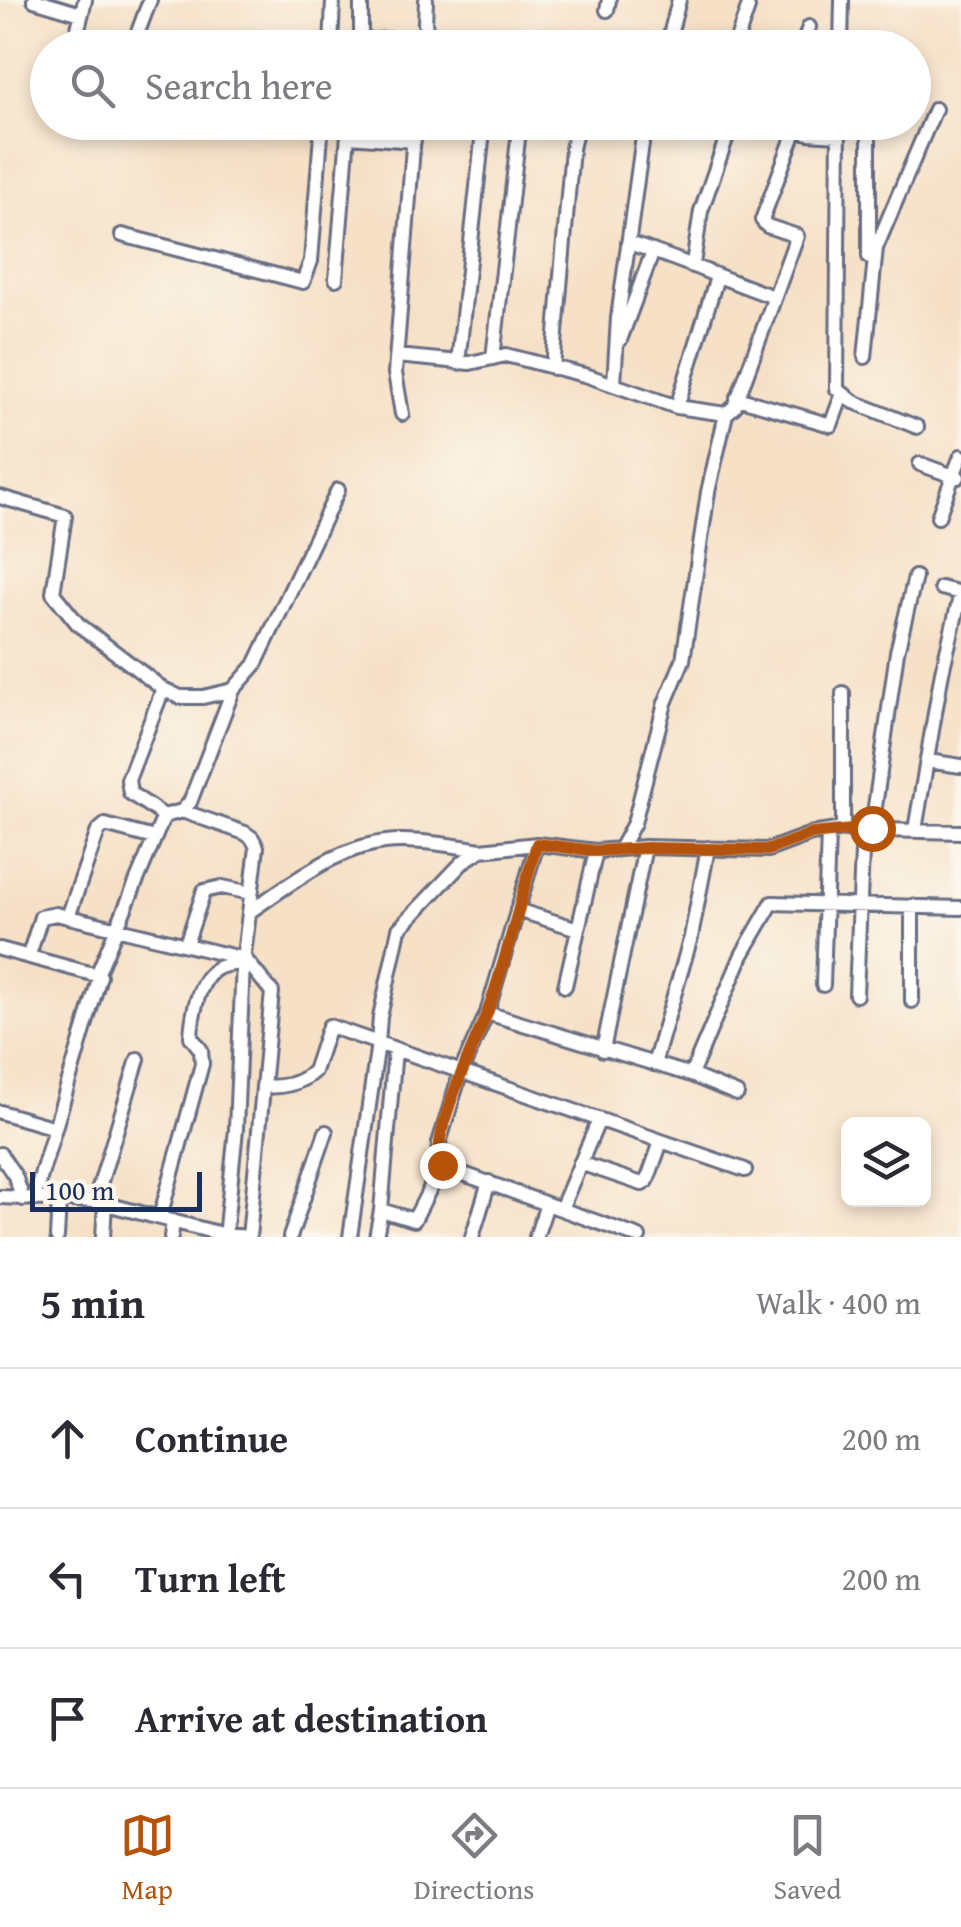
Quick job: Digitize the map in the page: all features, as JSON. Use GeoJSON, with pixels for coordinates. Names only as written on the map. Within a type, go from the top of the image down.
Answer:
{"type":"FeatureCollection","features":[{"type":"Feature","properties":{"kind":"street"},"geometry":{"type":"LineString","coordinates":[[34,0],[82,7]]}},
{"type":"Feature","properties":{"kind":"street"},"geometry":{"type":"LineString","coordinates":[[139,30],[150,0]]}},
{"type":"Feature","properties":{"kind":"street"},"geometry":{"type":"LineString","coordinates":[[332,30],[333,0]]}},
{"type":"Feature","properties":{"kind":"street"},"geometry":{"type":"LineString","coordinates":[[359,30],[360,0]]}},
{"type":"Feature","properties":{"kind":"street"},"geometry":{"type":"LineString","coordinates":[[425,30],[426,0]]}},
{"type":"Feature","properties":{"kind":"street"},"geometry":{"type":"LineString","coordinates":[[671,30],[680,0]]}},
{"type":"Feature","properties":{"kind":"street"},"geometry":{"type":"LineString","coordinates":[[841,30],[842,0]]}},
{"type":"Feature","properties":{"kind":"street"},"geometry":{"type":"LineString","coordinates":[[740,30],[748,8]]}},
{"type":"Feature","properties":{"kind":"street"},"geometry":{"type":"LineString","coordinates":[[931,118],[935,109]]}},
{"type":"Feature","properties":{"kind":"street"},"geometry":{"type":"LineString","coordinates":[[122,235],[303,282],[310,261],[320,140]]}},
{"type":"Feature","properties":{"kind":"street"},"geometry":{"type":"LineString","coordinates":[[336,278],[348,140]]}},
{"type":"Feature","properties":{"kind":"street"},"geometry":{"type":"LineString","coordinates":[[402,414],[395,374],[414,140]]}},
{"type":"Feature","properties":{"kind":"street"},"geometry":{"type":"LineString","coordinates":[[458,362],[482,140]]}},
{"type":"Feature","properties":{"kind":"street"},"geometry":{"type":"LineString","coordinates":[[493,358],[518,140]]}},
{"type":"Feature","properties":{"kind":"street"},"geometry":{"type":"LineString","coordinates":[[553,368],[574,140]]}},
{"type":"Feature","properties":{"kind":"street"},"geometry":{"type":"LineString","coordinates":[[614,384],[642,140]]}},
{"type":"Feature","properties":{"kind":"street"},"geometry":{"type":"LineString","coordinates":[[693,264],[701,211],[726,140]]}},
{"type":"Feature","properties":{"kind":"street"},"geometry":{"type":"LineString","coordinates":[[397,356],[458,362],[506,355],[614,384],[677,407],[726,414],[737,398],[797,236],[767,226],[762,220],[792,140]]}},
{"type":"Feature","properties":{"kind":"street"},"geometry":{"type":"LineString","coordinates":[[839,140],[835,382],[842,396],[917,427]]}},
{"type":"Feature","properties":{"kind":"street"},"geometry":{"type":"LineString","coordinates":[[866,356],[871,260],[870,140]]}},
{"type":"Feature","properties":{"kind":"street"},"geometry":{"type":"LineString","coordinates":[[871,260],[922,140]]}},
{"type":"Feature","properties":{"kind":"street"},"geometry":{"type":"LineString","coordinates":[[628,243],[693,264],[774,298]]}},
{"type":"Feature","properties":{"kind":"street"},"geometry":{"type":"LineString","coordinates":[[616,352],[654,251]]}},
{"type":"Feature","properties":{"kind":"street"},"geometry":{"type":"LineString","coordinates":[[840,260],[871,260]]}},
{"type":"Feature","properties":{"kind":"street"},"geometry":{"type":"LineString","coordinates":[[677,407],[717,277]]}},
{"type":"Feature","properties":{"kind":"street"},"geometry":{"type":"LineString","coordinates":[[737,398],[831,426],[842,396]]}},
{"type":"Feature","properties":{"kind":"street"},"geometry":{"type":"LineString","coordinates":[[620,849],[634,824],[666,703],[683,660],[708,492],[726,414]]}},
{"type":"Feature","properties":{"kind":"street"},"geometry":{"type":"LineString","coordinates":[[938,517],[957,477],[961,456]]}},
{"type":"Feature","properties":{"kind":"street"},"geometry":{"type":"LineString","coordinates":[[920,464],[957,477]]}},
{"type":"Feature","properties":{"kind":"street"},"geometry":{"type":"LineString","coordinates":[[182,812],[190,802],[234,690],[256,665],[338,490]]}},
{"type":"Feature","properties":{"kind":"street"},"geometry":{"type":"LineString","coordinates":[[0,498],[65,516],[53,593],[78,624],[162,689],[180,697],[204,697],[234,690]]}},
{"type":"Feature","properties":{"kind":"street"},"geometry":{"type":"LineString","coordinates":[[856,995],[857,905],[867,828],[914,576]]}},
{"type":"Feature","properties":{"kind":"street"},"geometry":{"type":"LineString","coordinates":[[915,830],[942,672],[961,594],[941,588]]}},
{"type":"Feature","properties":{"kind":"street"},"geometry":{"type":"LineString","coordinates":[[162,689],[128,780],[130,793],[164,816],[182,812],[252,838],[256,847],[225,1236]]}},
{"type":"Feature","properties":{"kind":"street"},"geometry":{"type":"LineString","coordinates":[[842,693],[844,829]]}},
{"type":"Feature","properties":{"kind":"street"},"geometry":{"type":"LineString","coordinates":[[928,762],[961,766]]}},
{"type":"Feature","properties":{"kind":"street"},"geometry":{"type":"LineString","coordinates":[[97,975],[164,816]]}},
{"type":"Feature","properties":{"kind":"street"},"geometry":{"type":"LineString","coordinates":[[68,917],[98,831],[106,825],[115,826],[154,838]]}},
{"type":"Feature","properties":{"kind":"street"},"geometry":{"type":"LineString","coordinates":[[249,912],[323,862],[400,840],[482,850],[537,844],[596,851],[768,850],[844,829],[961,832]]}},
{"type":"Feature","properties":{"kind":"street"},"geometry":{"type":"LineString","coordinates":[[823,985],[828,832]]}},
{"type":"Feature","properties":{"kind":"street"},"geometry":{"type":"LineString","coordinates":[[537,844],[487,1013],[461,1071],[438,1159],[442,1165],[562,1209],[607,1231],[639,1237]]}},
{"type":"Feature","properties":{"kind":"street"},"geometry":{"type":"LineString","coordinates":[[603,1050],[645,848]]}},
{"type":"Feature","properties":{"kind":"street"},"geometry":{"type":"LineString","coordinates":[[654,1064],[691,937],[708,848]]}},
{"type":"Feature","properties":{"kind":"street"},"geometry":{"type":"LineString","coordinates":[[350,1237],[380,1017],[400,928],[464,861],[482,850]]}},
{"type":"Feature","properties":{"kind":"street"},"geometry":{"type":"LineString","coordinates":[[565,986],[596,851]]}},
{"type":"Feature","properties":{"kind":"street"},"geometry":{"type":"LineString","coordinates":[[186,944],[204,891],[222,887],[250,893]]}},
{"type":"Feature","properties":{"kind":"street"},"geometry":{"type":"LineString","coordinates":[[692,1075],[742,955],[768,906],[777,902],[824,902],[961,908]]}},
{"type":"Feature","properties":{"kind":"street"},"geometry":{"type":"LineString","coordinates":[[912,906],[912,1000]]}},
{"type":"Feature","properties":{"kind":"street"},"geometry":{"type":"LineString","coordinates":[[517,910],[578,929]]}},
{"type":"Feature","properties":{"kind":"street"},"geometry":{"type":"LineString","coordinates":[[0,1198],[100,1202],[225,1236],[249,1237],[272,992],[244,961],[68,917],[41,917],[30,956]]}},
{"type":"Feature","properties":{"kind":"street"},"geometry":{"type":"LineString","coordinates":[[0,949],[100,976],[55,1128],[29,1199]]}},
{"type":"Feature","properties":{"kind":"street"},"geometry":{"type":"LineString","coordinates":[[171,1237],[166,1219],[202,1064],[201,1050],[191,1036],[198,999],[206,980],[218,968],[244,961]]}},
{"type":"Feature","properties":{"kind":"street"},"geometry":{"type":"LineString","coordinates":[[487,1013],[692,1075],[737,1094]]}},
{"type":"Feature","properties":{"kind":"street"},"geometry":{"type":"LineString","coordinates":[[263,1086],[279,1088],[314,1071],[329,1026],[745,1170]]}},
{"type":"Feature","properties":{"kind":"street"},"geometry":{"type":"LineString","coordinates":[[376,1237],[395,1050]]}},
{"type":"Feature","properties":{"kind":"street"},"geometry":{"type":"LineString","coordinates":[[103,1237],[100,1202],[138,1059]]}},
{"type":"Feature","properties":{"kind":"street"},"geometry":{"type":"LineString","coordinates":[[1,1117],[55,1128]]}},
{"type":"Feature","properties":{"kind":"street"},"geometry":{"type":"LineString","coordinates":[[562,1209],[598,1122]]}},
{"type":"Feature","properties":{"kind":"street"},"geometry":{"type":"LineString","coordinates":[[290,1237],[326,1132]]}},
{"type":"Feature","properties":{"kind":"street"},"geometry":{"type":"LineString","coordinates":[[580,1163],[642,1184],[662,1142]]}},
{"type":"Feature","properties":{"kind":"street"},"geometry":{"type":"LineString","coordinates":[[0,1154],[29,1199]]}},
{"type":"Feature","properties":{"kind":"street"},"geometry":{"type":"LineString","coordinates":[[381,1210],[414,1220],[442,1165]]}},
{"type":"Feature","properties":{"kind":"street"},"geometry":{"type":"LineString","coordinates":[[472,1237],[488,1182]]}},
{"type":"Feature","properties":{"kind":"street"},"geometry":{"type":"LineString","coordinates":[[56,1237],[59,1200]]}},
{"type":"Feature","properties":{"kind":"street"},"geometry":{"type":"LineString","coordinates":[[536,1237],[547,1204]]}},
{"type":"Feature","properties":{"kind":"route"},"geometry":{"type":"LineString","coordinates":[[442,1165],[438,1159],[440,1143],[461,1071],[487,1013],[537,844],[596,851],[768,850],[811,834],[872,828]]}}]}
